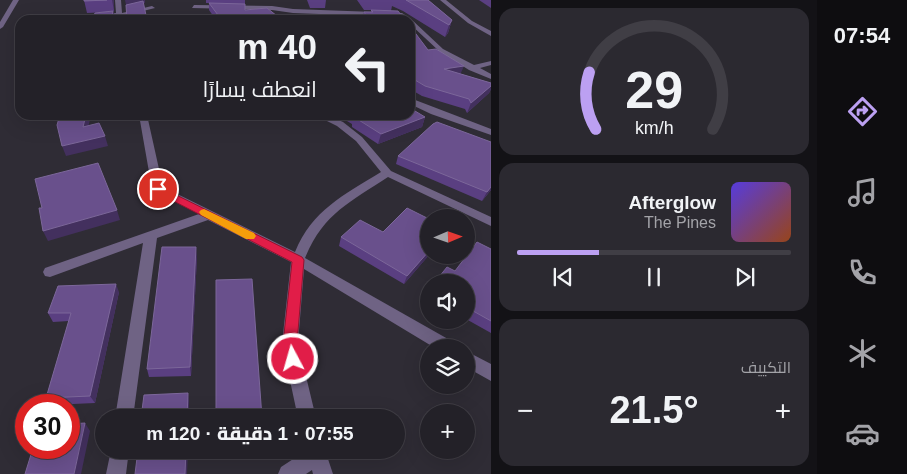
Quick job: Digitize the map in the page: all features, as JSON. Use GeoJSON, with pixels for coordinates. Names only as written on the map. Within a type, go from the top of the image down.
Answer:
{"type":"FeatureCollection","features":[{"type":"Feature","properties":{"kind":"street"},"geometry":{"type":"LineString","coordinates":[[0,27],[16,0]]}},
{"type":"Feature","properties":{"kind":"street"},"geometry":{"type":"LineString","coordinates":[[118,0],[120,15]]}},
{"type":"Feature","properties":{"kind":"street"},"geometry":{"type":"LineString","coordinates":[[191,0],[196,11],[272,8],[293,11],[343,10],[402,15]]}},
{"type":"Feature","properties":{"kind":"street"},"geometry":{"type":"LineString","coordinates":[[271,0],[272,8]]}},
{"type":"Feature","properties":{"kind":"street"},"geometry":{"type":"LineString","coordinates":[[443,0],[470,22],[491,34]]}},
{"type":"Feature","properties":{"kind":"street"},"geometry":{"type":"LineString","coordinates":[[130,15],[152,8]]}},
{"type":"Feature","properties":{"kind":"street"},"geometry":{"type":"LineString","coordinates":[[343,10],[345,15]]}},
{"type":"Feature","properties":{"kind":"street"},"geometry":{"type":"LineString","coordinates":[[293,11],[298,15]]}},
{"type":"Feature","properties":{"kind":"street"},"geometry":{"type":"LineString","coordinates":[[477,17],[491,26]]}},
{"type":"Feature","properties":{"kind":"street"},"geometry":{"type":"LineString","coordinates":[[415,25],[441,50],[491,77]]}},
{"type":"Feature","properties":{"kind":"street"},"geometry":{"type":"LineString","coordinates":[[472,68],[491,63]]}},
{"type":"Feature","properties":{"kind":"street"},"geometry":{"type":"LineString","coordinates":[[415,103],[491,132]]}},
{"type":"Feature","properties":{"kind":"street"},"geometry":{"type":"LineString","coordinates":[[144,120],[158,189],[322,272],[434,339]]}},
{"type":"Feature","properties":{"kind":"street"},"geometry":{"type":"LineString","coordinates":[[331,120],[340,124],[359,139],[386,173],[491,222]]}},
{"type":"Feature","properties":{"kind":"street"},"geometry":{"type":"LineString","coordinates":[[305,409],[290,343],[298,260],[308,238],[331,210],[386,173]]}},
{"type":"Feature","properties":{"kind":"street"},"geometry":{"type":"LineString","coordinates":[[50,272],[209,214]]}},
{"type":"Feature","properties":{"kind":"street"},"geometry":{"type":"LineString","coordinates":[[125,409],[151,235]]}},
{"type":"Feature","properties":{"kind":"street"},"geometry":{"type":"LineString","coordinates":[[475,363],[491,373]]}},
{"type":"Feature","properties":{"kind":"street"},"geometry":{"type":"LineString","coordinates":[[116,474],[118,459]]}},
{"type":"Feature","properties":{"kind":"street"},"geometry":{"type":"LineString","coordinates":[[288,474],[319,460]]}},
{"type":"Feature","properties":{"kind":"building"},"geometry":{"type":"Polygon","coordinates":[[[406,0],[428,0],[452,20],[449,25],[406,0]]]}},
{"type":"Feature","properties":{"kind":"building"},"geometry":{"type":"Polygon","coordinates":[[[143,1],[146,15],[127,15],[126,5],[143,1]]]}},
{"type":"Feature","properties":{"kind":"building"},"geometry":{"type":"Polygon","coordinates":[[[209,3],[245,4],[245,10],[267,8],[276,15],[218,15],[209,3]]]}},
{"type":"Feature","properties":{"kind":"building"},"geometry":{"type":"Polygon","coordinates":[[[371,10],[398,11],[401,15],[366,15],[364,12],[373,12],[371,10]]]}},
{"type":"Feature","properties":{"kind":"building"},"geometry":{"type":"Polygon","coordinates":[[[113,11],[112,15],[94,15],[95,13],[113,11]]]}},
{"type":"Feature","properties":{"kind":"building"},"geometry":{"type":"Polygon","coordinates":[[[415,33],[428,50],[436,49],[464,66],[444,69],[491,83],[491,86],[471,103],[469,99],[425,86],[415,80],[415,33]]]}},
{"type":"Feature","properties":{"kind":"building"},"geometry":{"type":"Polygon","coordinates":[[[415,111],[425,117],[381,134],[359,120],[415,120],[415,111]]]}},
{"type":"Feature","properties":{"kind":"building"},"geometry":{"type":"Polygon","coordinates":[[[58,120],[85,120],[83,127],[99,123],[105,136],[62,146],[57,125],[58,120]]]}},
{"type":"Feature","properties":{"kind":"building"},"geometry":{"type":"Polygon","coordinates":[[[437,122],[491,142],[491,187],[487,192],[398,156],[437,122]]]}},
{"type":"Feature","properties":{"kind":"building"},"geometry":{"type":"Polygon","coordinates":[[[98,163],[117,210],[43,231],[39,208],[42,208],[35,179],[98,163]]]}},
{"type":"Feature","properties":{"kind":"building"},"geometry":{"type":"Polygon","coordinates":[[[407,208],[420,214],[420,261],[407,276],[341,237],[360,220],[383,232],[407,208]]]}},
{"type":"Feature","properties":{"kind":"building"},"geometry":{"type":"Polygon","coordinates":[[[477,242],[491,249],[491,321],[475,312],[475,274],[441,274],[447,267],[455,271],[460,264],[475,264],[475,245],[477,242]]]}},
{"type":"Feature","properties":{"kind":"building"},"geometry":{"type":"Polygon","coordinates":[[[162,247],[196,247],[190,367],[147,369],[162,247]]]}},
{"type":"Feature","properties":{"kind":"building"},"geometry":{"type":"Polygon","coordinates":[[[252,279],[261,409],[216,409],[216,280],[252,279]]]}},
{"type":"Feature","properties":{"kind":"building"},"geometry":{"type":"Polygon","coordinates":[[[116,284],[90,396],[80,396],[80,394],[47,394],[71,313],[48,313],[58,286],[116,284]]]}},
{"type":"Feature","properties":{"kind":"building"},"geometry":{"type":"Polygon","coordinates":[[[188,393],[187,409],[142,409],[144,395],[188,393]]]}},
{"type":"Feature","properties":{"kind":"building"},"geometry":{"type":"Polygon","coordinates":[[[80,423],[85,423],[80,446],[80,423]]]}},
{"type":"Feature","properties":{"kind":"building"},"geometry":{"type":"Polygon","coordinates":[[[30,459],[77,459],[74,474],[25,474],[30,459]]]}},
{"type":"Feature","properties":{"kind":"building"},"geometry":{"type":"Polygon","coordinates":[[[137,459],[186,459],[185,474],[135,474],[137,459]]]}},
{"type":"Feature","properties":{"kind":"slow traffic"},"geometry":{"type":"LineString","coordinates":[[204,212],[250,236]]}},
{"type":"Feature","properties":{"kind":"route"},"geometry":{"type":"LineString","coordinates":[[158,189],[298,260],[290,343],[293,359]]}}]}
